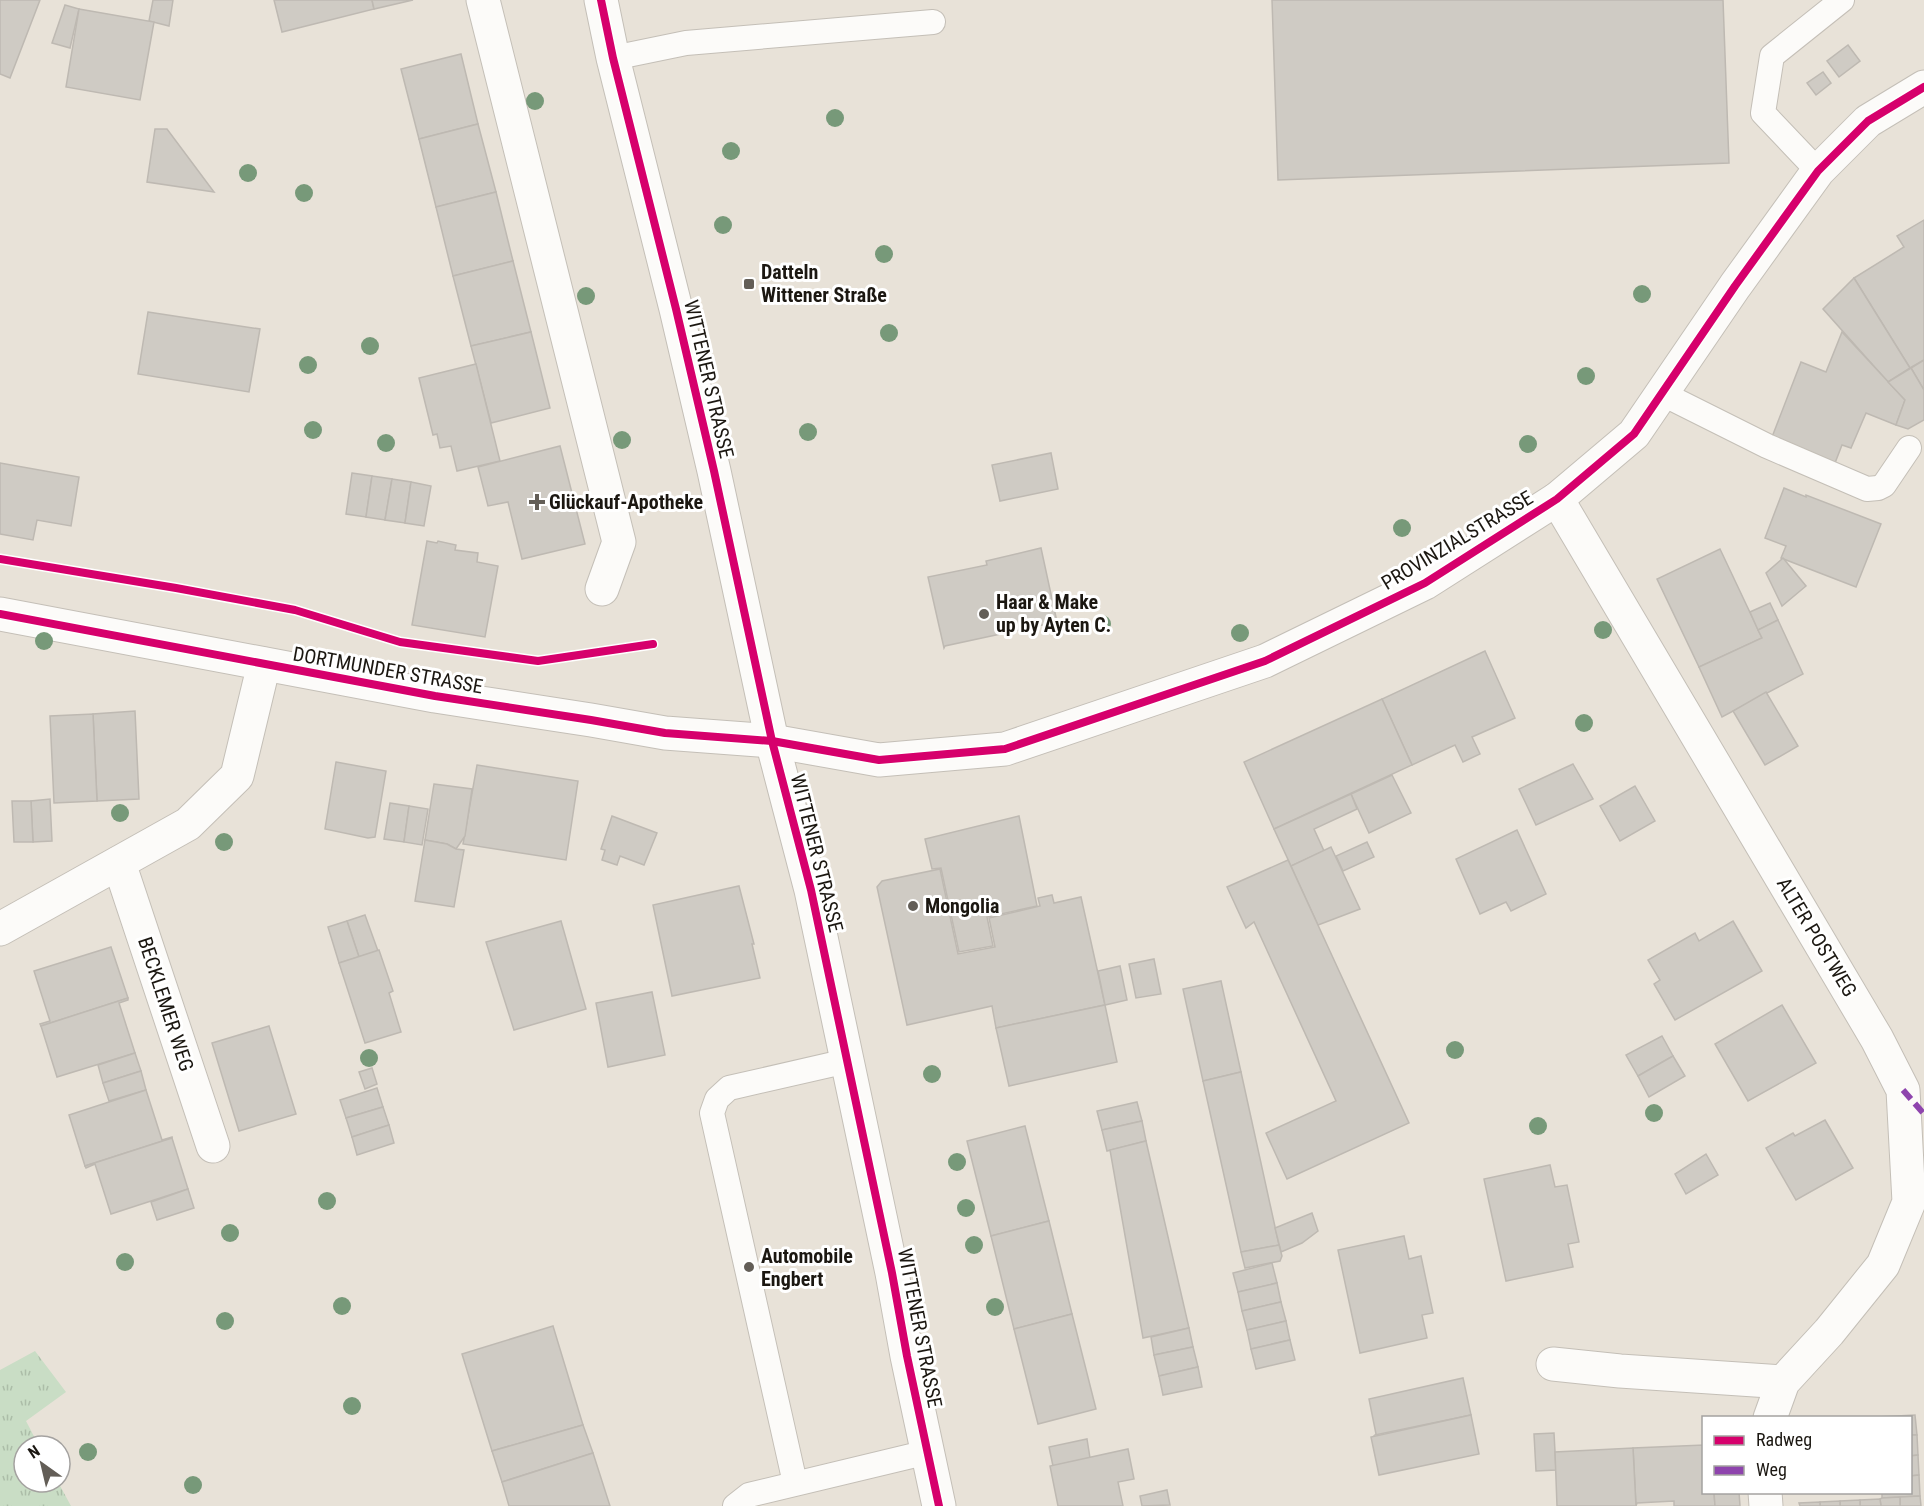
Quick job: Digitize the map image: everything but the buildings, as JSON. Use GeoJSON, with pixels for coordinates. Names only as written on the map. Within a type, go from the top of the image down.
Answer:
{"type":"FeatureCollection","features":[{"type":"Feature","properties":{"kind":"main road"},"geometry":{"type":"LineString","coordinates":[[483,0],[620,542],[602,589]]}},
{"type":"Feature","properties":{"kind":"main road","name":"WITTENER STRASSE"},"geometry":{"type":"LineString","coordinates":[[601,0],[613,58],[712,460],[772,741],[811,890],[939,1506]]}},
{"type":"Feature","properties":{"kind":"main road","name":"PROVINZIALSTRASSE"},"geometry":{"type":"LineString","coordinates":[[772,741],[879,760],[1005,749],[1265,661],[1425,583],[1557,499],[1634,434],[1735,286],[1818,171],[1868,121],[1924,87]]}},
{"type":"Feature","properties":{"kind":"main road","name":"ALTER POSTWEG"},"geometry":{"type":"LineString","coordinates":[[1557,499],[1877,1039],[1903,1090],[1909,1202],[1883,1265],[1829,1332],[1782,1382],[1771,1416]]}},
{"type":"Feature","properties":{"kind":"main road","name":"DORTMUNDER STRASSE"},"geometry":{"type":"LineString","coordinates":[[0,614],[435,696],[665,733],[772,741]]}},
{"type":"Feature","properties":{"kind":"main road"},"geometry":{"type":"LineString","coordinates":[[0,929],[188,824],[237,776],[264,664]]}},
{"type":"Feature","properties":{"kind":"main road","name":"BECKLEMER WEG"},"geometry":{"type":"LineString","coordinates":[[119,863],[213,1146]]}},
{"type":"Feature","properties":{"kind":"main road"},"geometry":{"type":"LineString","coordinates":[[1553,1364],[1782,1382]]}},
{"type":"Feature","properties":{"kind":"lane"},"geometry":{"type":"LineString","coordinates":[[1818,171],[1763,113],[1772,56],[1842,0]]}},
{"type":"Feature","properties":{"kind":"lane"},"geometry":{"type":"LineString","coordinates":[[613,58],[686,43],[933,22]]}},
{"type":"Feature","properties":{"kind":"lane"},"geometry":{"type":"LineString","coordinates":[[1661,393],[1767,446],[1867,489],[1878,488],[1884,484],[1909,448]]}},
{"type":"Feature","properties":{"kind":"lane"},"geometry":{"type":"LineString","coordinates":[[795,1483],[712,1113],[717,1099],[729,1088],[847,1061]]}},
{"type":"Feature","properties":{"kind":"lane"},"geometry":{"type":"LineString","coordinates":[[735,1506],[749,1495],[928,1452]]}},
{"type":"Feature","properties":{"kind":"green space"},"geometry":{"type":"Polygon","coordinates":[[[35,1351],[66,1392],[26,1421],[33,1434],[12,1434],[12,1494],[64,1494],[71,1506],[0,1506],[0,1370],[35,1351]]]}},
{"type":"Feature","properties":{"kind":"marked path"},"geometry":{"type":"LineString","coordinates":[[1903,1090],[1924,1114]]}},
{"type":"Feature","properties":{"kind":"cycle path"},"geometry":{"type":"LineString","coordinates":[[601,0],[613,58],[714,471],[772,741],[811,890],[939,1506]]}},
{"type":"Feature","properties":{"kind":"cycle path"},"geometry":{"type":"LineString","coordinates":[[0,614],[435,696],[665,733],[772,741],[879,760],[1005,749],[1265,661],[1425,583],[1557,499],[1634,434],[1735,286],[1818,171],[1868,121],[1924,87]]}},
{"type":"Feature","properties":{"kind":"cycle path"},"geometry":{"type":"LineString","coordinates":[[0,559],[295,610],[400,642],[538,661],[653,644]]}},
{"type":"Feature","properties":{"kind":"place","name":"Datteln Wittener Straße"},"geometry":{"type":"Point","coordinates":[749,284]}},
{"type":"Feature","properties":{"kind":"place","name":"Glückauf-Apotheke"},"geometry":{"type":"Point","coordinates":[537,502]}},
{"type":"Feature","properties":{"kind":"place","name":"Haar & Make up by Ayten C."},"geometry":{"type":"Point","coordinates":[984,614]}},
{"type":"Feature","properties":{"kind":"place","name":"Mongolia"},"geometry":{"type":"Point","coordinates":[913,906]}},
{"type":"Feature","properties":{"kind":"place","name":"Automobile Engbert"},"geometry":{"type":"Point","coordinates":[749,1267]}}]}
